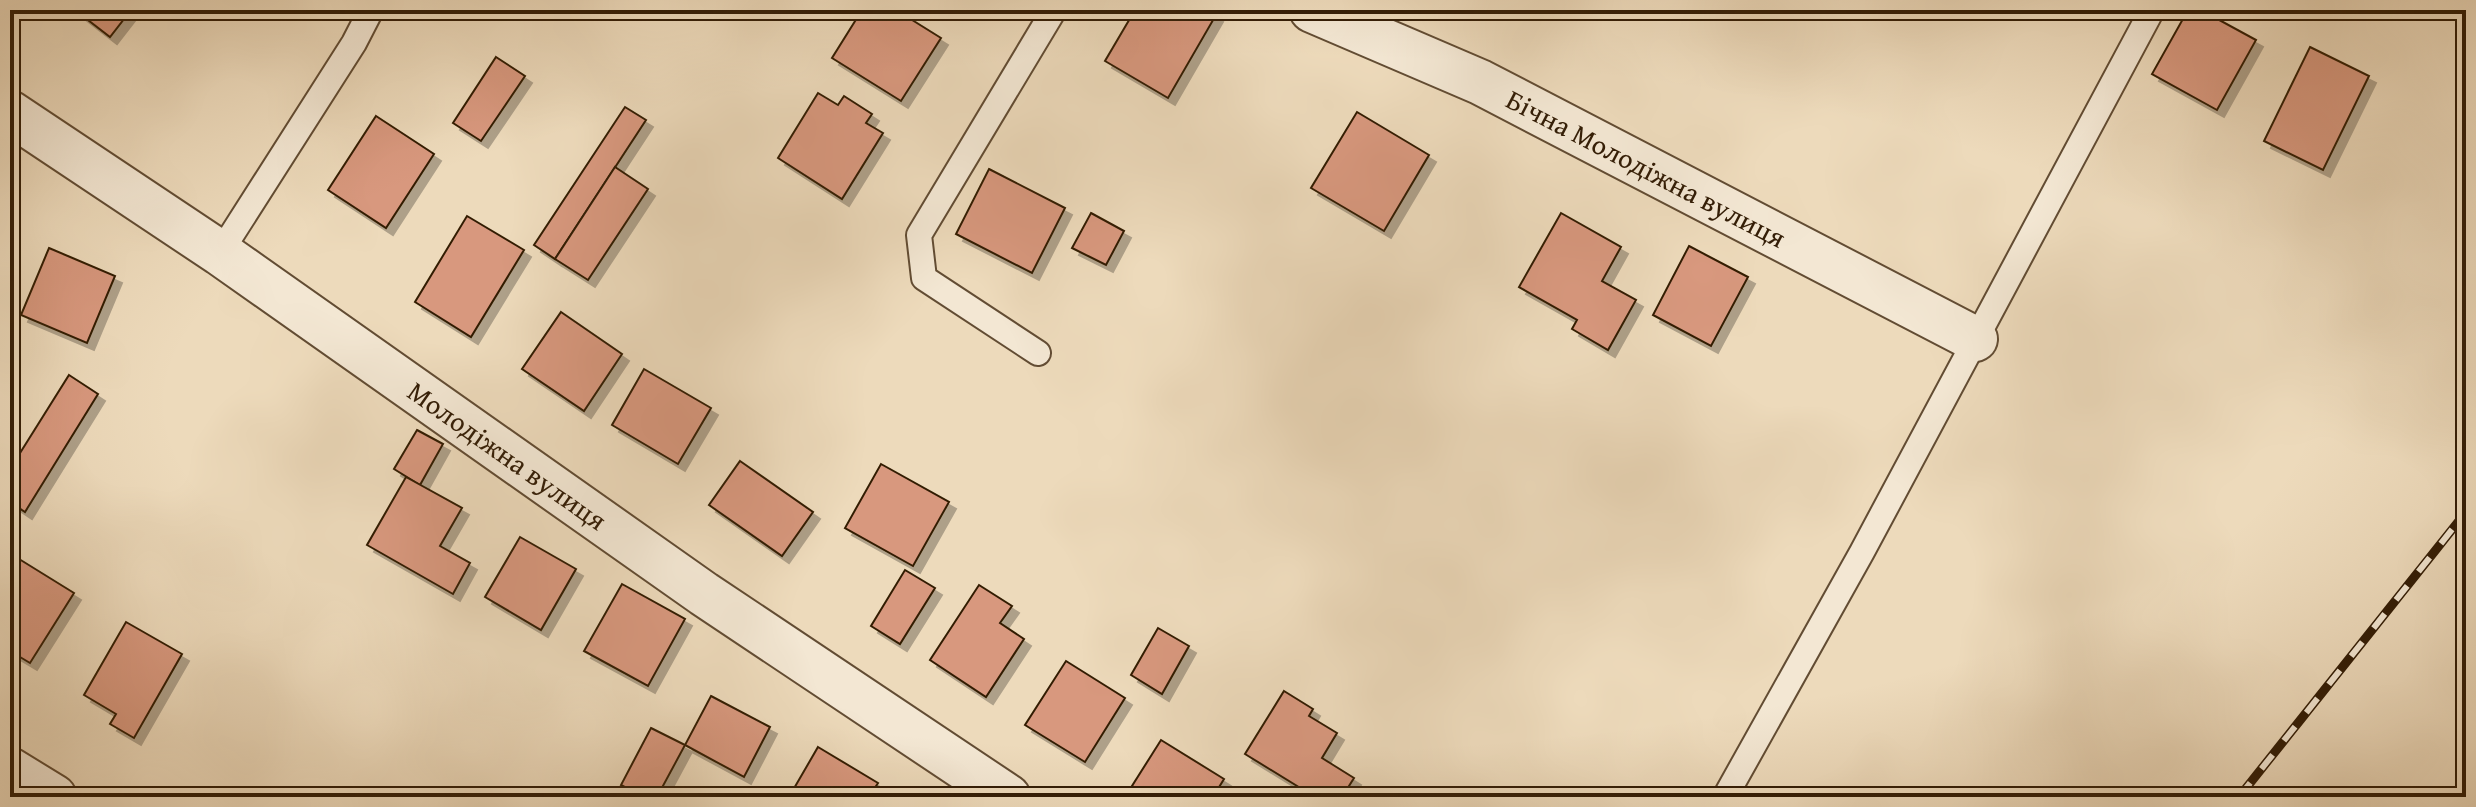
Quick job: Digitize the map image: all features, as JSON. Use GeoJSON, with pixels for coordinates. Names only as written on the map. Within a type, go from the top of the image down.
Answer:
{"type":"FeatureCollection","features":[{"type":"Feature","properties":{"kind":"street","name":"Бічна Молодіжна вулиця"},"geometry":{"type":"LineString","coordinates":[[1312,10],[1480,82],[1975,339]]}},
{"type":"Feature","properties":{"kind":"street","name":"Молодіжна вулиця"},"geometry":{"type":"LineString","coordinates":[[10,113],[220,253],[704,594],[1008,797]]}},
{"type":"Feature","properties":{"kind":"street"},"geometry":{"type":"LineString","coordinates":[[10,770],[54,797]]}},
{"type":"Feature","properties":{"kind":"lane"},"geometry":{"type":"LineString","coordinates":[[220,253],[354,43],[371,10]]}},
{"type":"Feature","properties":{"kind":"lane"},"geometry":{"type":"LineString","coordinates":[[1038,353],[924,278],[919,235],[1054,10]]}},
{"type":"Feature","properties":{"kind":"lane"},"geometry":{"type":"LineString","coordinates":[[1725,797],[1862,552],[2152,10]]}},
{"type":"Feature","properties":{"kind":"building"},"geometry":{"type":"Polygon","coordinates":[[[75,10],[131,10],[110,37],[75,10]]]}},
{"type":"Feature","properties":{"kind":"building"},"geometry":{"type":"Polygon","coordinates":[[[862,10],[896,10],[941,38],[901,101],[832,58],[862,10]]]}},
{"type":"Feature","properties":{"kind":"building"},"geometry":{"type":"Polygon","coordinates":[[[1135,10],[1207,10],[1216,15],[1168,98],[1105,61],[1135,10]]]}},
{"type":"Feature","properties":{"kind":"building"},"geometry":{"type":"Polygon","coordinates":[[[2188,10],[2201,10],[2256,40],[2217,110],[2152,74],[2188,10]]]}},
{"type":"Feature","properties":{"kind":"building"},"geometry":{"type":"Polygon","coordinates":[[[2310,47],[2369,76],[2323,170],[2264,141],[2310,47]]]}},
{"type":"Feature","properties":{"kind":"building"},"geometry":{"type":"Polygon","coordinates":[[[496,57],[525,76],[481,141],[453,123],[496,57]]]}},
{"type":"Feature","properties":{"kind":"building"},"geometry":{"type":"Polygon","coordinates":[[[818,93],[838,105],[844,96],[872,114],[866,123],[883,133],[842,199],[778,158],[818,93]]]}},
{"type":"Feature","properties":{"kind":"building"},"geometry":{"type":"Polygon","coordinates":[[[625,107],[646,120],[555,259],[534,245],[625,107]]]}},
{"type":"Feature","properties":{"kind":"building"},"geometry":{"type":"Polygon","coordinates":[[[1357,112],[1429,155],[1384,231],[1311,188],[1357,112]]]}},
{"type":"Feature","properties":{"kind":"building"},"geometry":{"type":"Polygon","coordinates":[[[376,116],[434,154],[386,228],[328,190],[376,116]]]}},
{"type":"Feature","properties":{"kind":"building"},"geometry":{"type":"Polygon","coordinates":[[[615,167],[648,189],[588,280],[555,259],[615,167]]]}},
{"type":"Feature","properties":{"kind":"building"},"geometry":{"type":"Polygon","coordinates":[[[989,169],[1065,208],[1032,273],[956,234],[989,169]]]}},
{"type":"Feature","properties":{"kind":"building"},"geometry":{"type":"Polygon","coordinates":[[[1091,213],[1124,231],[1106,265],[1072,248],[1091,213]]]}},
{"type":"Feature","properties":{"kind":"building"},"geometry":{"type":"Polygon","coordinates":[[[1561,213],[1621,247],[1602,281],[1636,300],[1608,350],[1572,329],[1577,320],[1519,287],[1561,213]]]}},
{"type":"Feature","properties":{"kind":"building"},"geometry":{"type":"Polygon","coordinates":[[[467,216],[524,250],[471,337],[415,302],[467,216]]]}},
{"type":"Feature","properties":{"kind":"building"},"geometry":{"type":"Polygon","coordinates":[[[1689,246],[1748,277],[1711,346],[1653,315],[1689,246]]]}},
{"type":"Feature","properties":{"kind":"building"},"geometry":{"type":"Polygon","coordinates":[[[49,248],[115,276],[87,343],[21,315],[49,248]]]}},
{"type":"Feature","properties":{"kind":"building"},"geometry":{"type":"Polygon","coordinates":[[[561,312],[622,354],[584,411],[522,369],[561,312]]]}},
{"type":"Feature","properties":{"kind":"building"},"geometry":{"type":"Polygon","coordinates":[[[644,369],[711,408],[678,464],[612,425],[644,369]]]}},
{"type":"Feature","properties":{"kind":"building"},"geometry":{"type":"Polygon","coordinates":[[[69,375],[98,394],[25,512],[10,502],[10,469],[69,375]]]}},
{"type":"Feature","properties":{"kind":"building"},"geometry":{"type":"Polygon","coordinates":[[[417,430],[443,444],[420,485],[394,469],[417,430]]]}},
{"type":"Feature","properties":{"kind":"building"},"geometry":{"type":"Polygon","coordinates":[[[740,461],[813,512],[782,556],[709,505],[740,461]]]}},
{"type":"Feature","properties":{"kind":"building"},"geometry":{"type":"Polygon","coordinates":[[[881,464],[949,502],[913,566],[845,528],[881,464]]]}},
{"type":"Feature","properties":{"kind":"building"},"geometry":{"type":"Polygon","coordinates":[[[406,477],[462,508],[440,546],[470,563],[453,594],[367,545],[406,477]]]}},
{"type":"Feature","properties":{"kind":"building"},"geometry":{"type":"Polygon","coordinates":[[[520,537],[576,569],[541,630],[485,597],[520,537]]]}},
{"type":"Feature","properties":{"kind":"building"},"geometry":{"type":"Polygon","coordinates":[[[11,554],[74,593],[30,663],[10,651],[11,554]]]}},
{"type":"Feature","properties":{"kind":"building"},"geometry":{"type":"Polygon","coordinates":[[[905,570],[935,588],[900,644],[871,626],[905,570]]]}},
{"type":"Feature","properties":{"kind":"building"},"geometry":{"type":"Polygon","coordinates":[[[622,584],[685,619],[648,686],[584,651],[622,584]]]}},
{"type":"Feature","properties":{"kind":"building"},"geometry":{"type":"Polygon","coordinates":[[[979,585],[1012,606],[1000,623],[1024,639],[986,697],[930,660],[979,585]]]}},
{"type":"Feature","properties":{"kind":"building"},"geometry":{"type":"Polygon","coordinates":[[[126,622],[182,654],[134,738],[110,724],[116,714],[84,695],[126,622]]]}},
{"type":"Feature","properties":{"kind":"building"},"geometry":{"type":"Polygon","coordinates":[[[1158,628],[1189,646],[1162,694],[1131,675],[1158,628]]]}},
{"type":"Feature","properties":{"kind":"building"},"geometry":{"type":"Polygon","coordinates":[[[1066,661],[1125,698],[1085,762],[1025,725],[1066,661]]]}},
{"type":"Feature","properties":{"kind":"building"},"geometry":{"type":"Polygon","coordinates":[[[1284,691],[1313,709],[1309,716],[1337,733],[1322,758],[1354,778],[1342,797],[1315,797],[1245,754],[1284,691]]]}},
{"type":"Feature","properties":{"kind":"building"},"geometry":{"type":"Polygon","coordinates":[[[711,696],[770,727],[744,777],[685,745],[711,696]]]}},
{"type":"Feature","properties":{"kind":"building"},"geometry":{"type":"Polygon","coordinates":[[[651,728],[685,745],[657,797],[643,797],[621,785],[651,728]]]}},
{"type":"Feature","properties":{"kind":"building"},"geometry":{"type":"Polygon","coordinates":[[[1161,740],[1224,779],[1213,797],[1151,797],[1132,786],[1161,740]]]}},
{"type":"Feature","properties":{"kind":"building"},"geometry":{"type":"Polygon","coordinates":[[[818,747],[878,783],[869,797],[789,797],[818,747]]]}},
{"type":"Feature","properties":{"kind":"railway"},"geometry":{"type":"LineString","coordinates":[[2239,797],[2466,512]]}}]}
